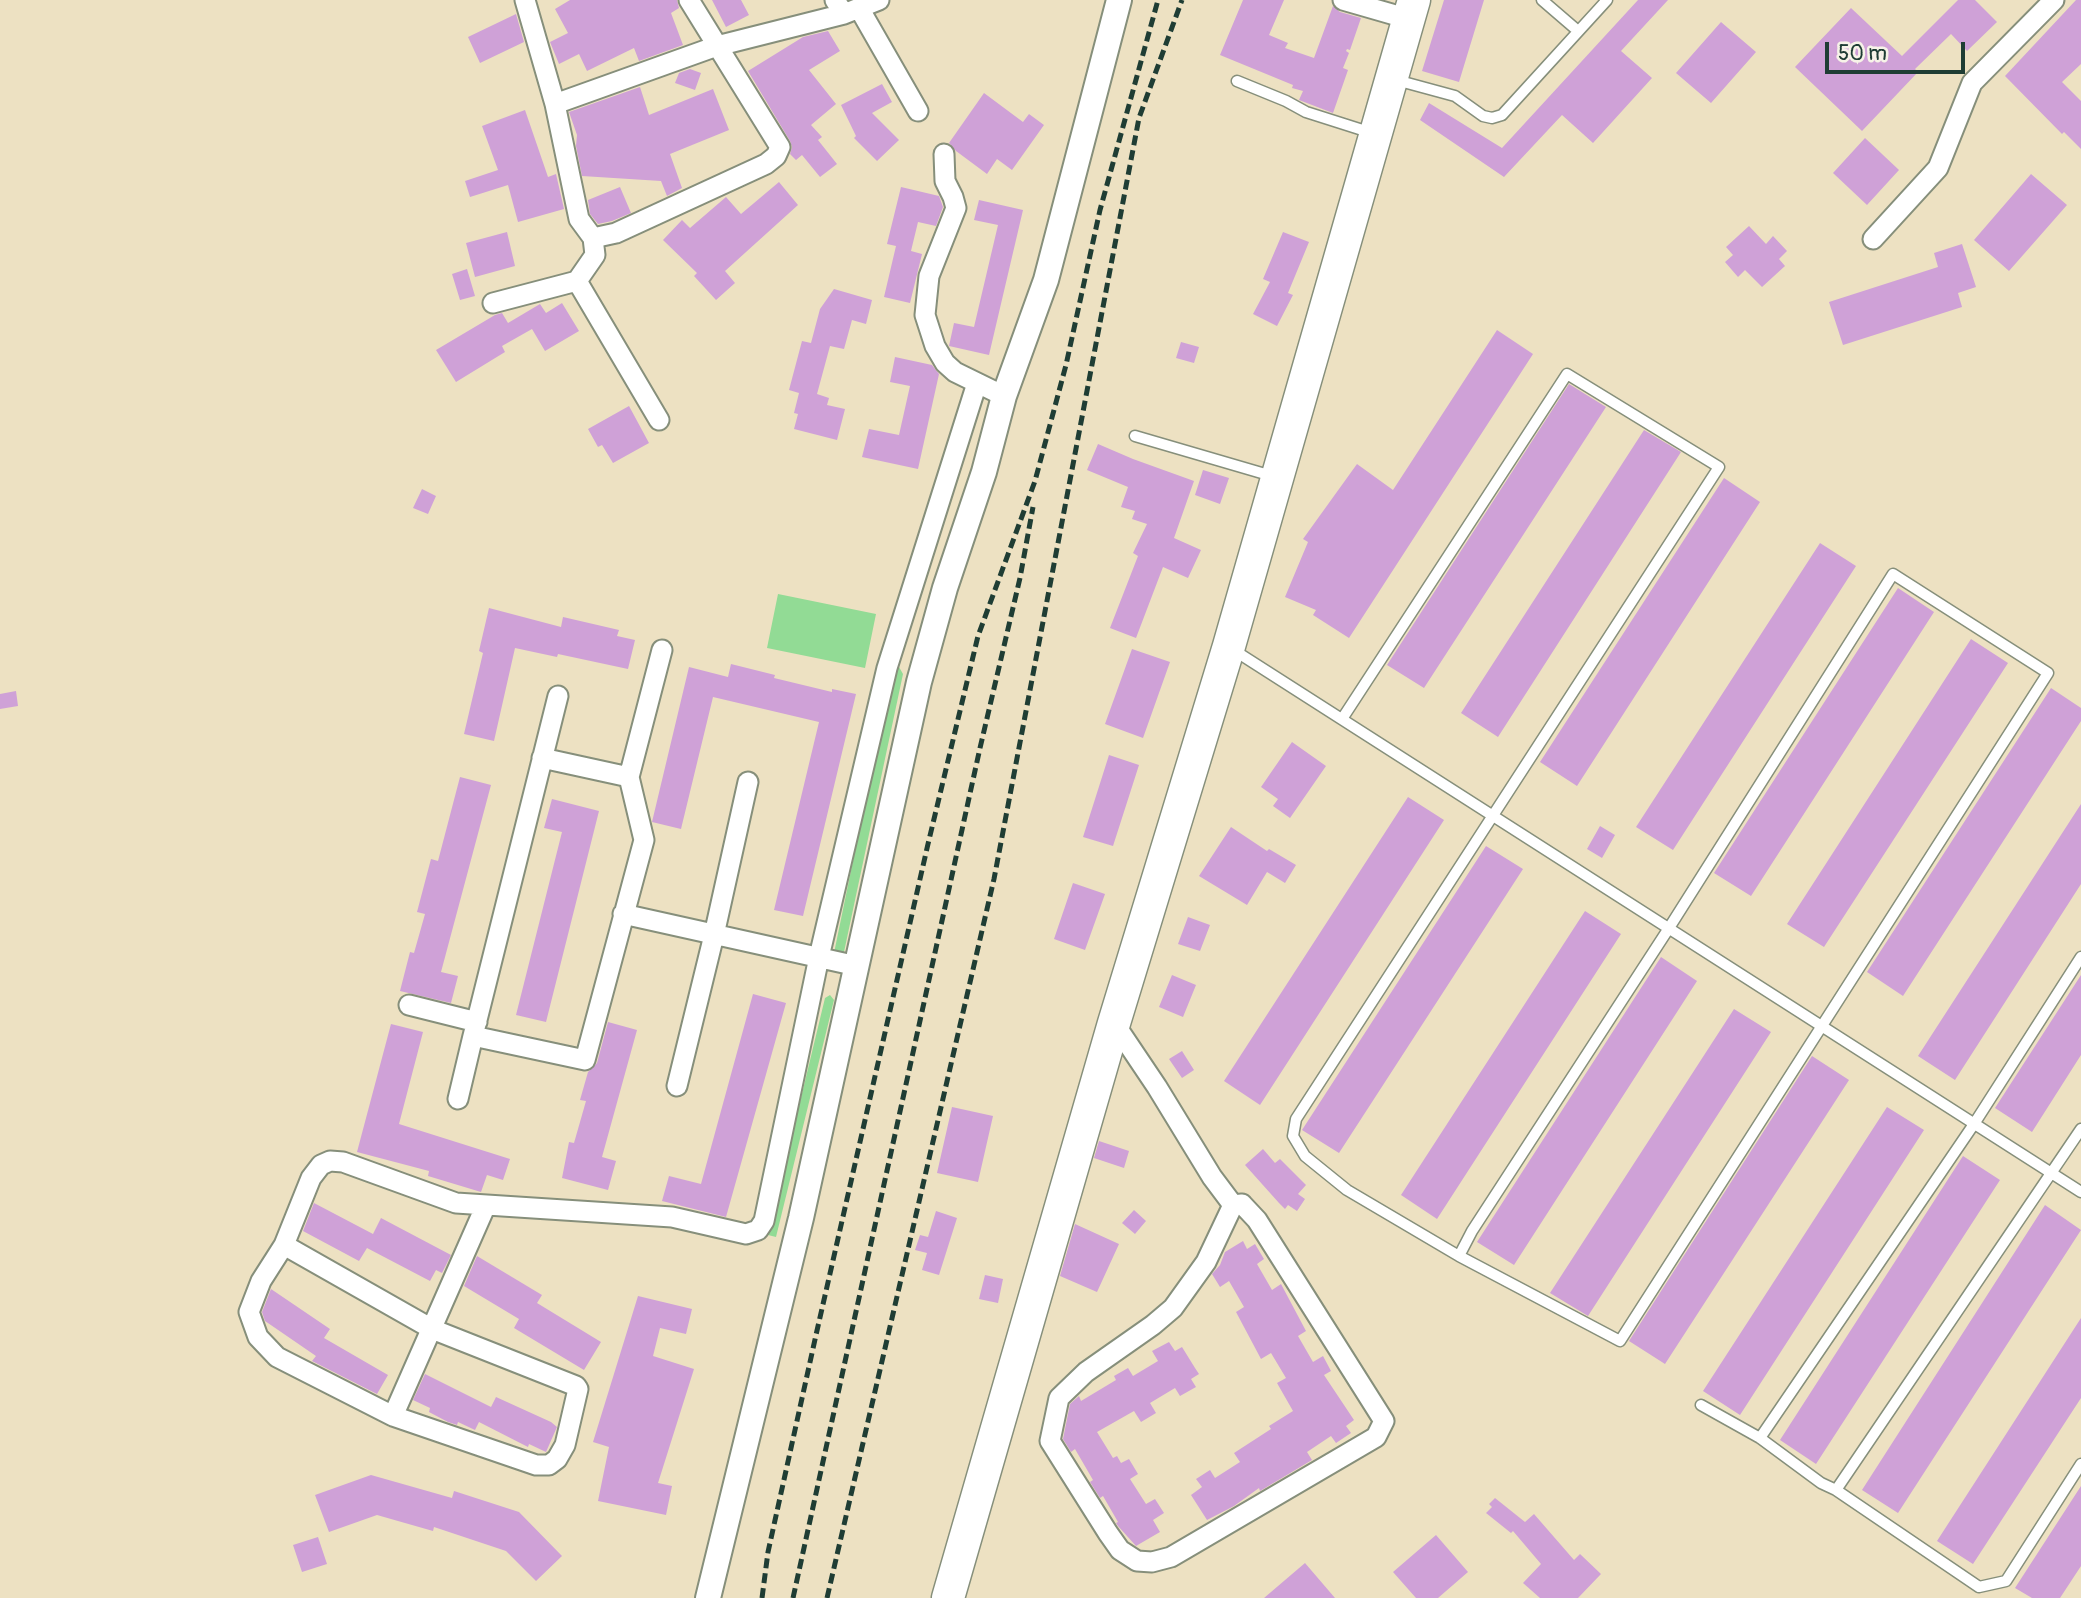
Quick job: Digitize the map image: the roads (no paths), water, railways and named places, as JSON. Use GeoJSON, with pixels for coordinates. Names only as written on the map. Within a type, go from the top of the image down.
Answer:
{"type":"FeatureCollection","features":[{"type":"Feature","properties":{"kind":"main road"},"geometry":{"type":"LineString","coordinates":[[948,1598],[1114,1023],[1229,646],[1412,10]]}},
{"type":"Feature","properties":{"kind":"street"},"geometry":{"type":"LineString","coordinates":[[493,303],[577,281],[595,255],[593,238],[579,219],[555,104],[525,0]]}},
{"type":"Feature","properties":{"kind":"street"},"geometry":{"type":"LineString","coordinates":[[593,238],[616,233],[766,164],[776,156],[780,147],[689,0]]}},
{"type":"Feature","properties":{"kind":"street"},"geometry":{"type":"LineString","coordinates":[[555,104],[718,46],[846,7],[879,0]]}},
{"type":"Feature","properties":{"kind":"street"},"geometry":{"type":"LineString","coordinates":[[708,1598],[802,1218],[919,682],[945,589],[984,472],[1004,396],[1046,279],[1119,0]]}},
{"type":"Feature","properties":{"kind":"street"},"geometry":{"type":"LineString","coordinates":[[1343,0],[1412,10]]}},
{"type":"Feature","properties":{"kind":"street"},"geometry":{"type":"LineString","coordinates":[[1873,239],[1938,168],[1972,83],[2054,0]]}},
{"type":"Feature","properties":{"kind":"street"},"geometry":{"type":"LineString","coordinates":[[846,7],[918,111]]}},
{"type":"Feature","properties":{"kind":"street"},"geometry":{"type":"LineString","coordinates":[[944,154],[945,181],[956,208],[929,276],[925,315],[935,346],[945,363],[955,372],[1004,396]]}},
{"type":"Feature","properties":{"kind":"street"},"geometry":{"type":"LineString","coordinates":[[577,281],[659,421]]}},
{"type":"Feature","properties":{"kind":"street"},"geometry":{"type":"LineString","coordinates":[[284,1245],[432,1329],[576,1386],[578,1389],[565,1445],[557,1459],[549,1465],[536,1465],[393,1416],[277,1357],[258,1337],[249,1312],[261,1281],[284,1245],[311,1178],[321,1165],[330,1161],[343,1162],[456,1203],[672,1217],[746,1234],[758,1230],[764,1222],[819,957],[887,668],[977,383]]}},
{"type":"Feature","properties":{"kind":"street"},"geometry":{"type":"LineString","coordinates":[[409,1005],[475,1029],[585,1060],[644,839],[629,777],[662,650]]}},
{"type":"Feature","properties":{"kind":"street"},"geometry":{"type":"LineString","coordinates":[[458,1099],[558,695]]}},
{"type":"Feature","properties":{"kind":"street"},"geometry":{"type":"LineString","coordinates":[[542,758],[629,777]]}},
{"type":"Feature","properties":{"kind":"street"},"geometry":{"type":"LineString","coordinates":[[677,1086],[748,782]]}},
{"type":"Feature","properties":{"kind":"street"},"geometry":{"type":"LineString","coordinates":[[623,914],[857,966]]}},
{"type":"Feature","properties":{"kind":"street"},"geometry":{"type":"LineString","coordinates":[[1114,1023],[1212,1177],[1233,1205]]}},
{"type":"Feature","properties":{"kind":"street"},"geometry":{"type":"LineString","coordinates":[[1242,1204],[1257,1220],[1384,1421],[1376,1437],[1171,1557],[1152,1562],[1137,1561],[1121,1550],[1108,1533],[1050,1441],[1056,1409],[1059,1398],[1086,1372],[1173,1308],[1206,1262],[1233,1205],[1242,1204]]}},
{"type":"Feature","properties":{"kind":"street"},"geometry":{"type":"LineString","coordinates":[[393,1416],[486,1205]]}},
{"type":"Feature","properties":{"kind":"street"},"geometry":{"type":"LineString","coordinates":[[959,1563],[959,1598]]}},
{"type":"Feature","properties":{"kind":"lane"},"geometry":{"type":"LineString","coordinates":[[1542,0],[1578,31]]}},
{"type":"Feature","properties":{"kind":"lane"},"geometry":{"type":"LineString","coordinates":[[1392,79],[1455,96],[1483,116],[1492,118],[1502,115],[1607,0]]}},
{"type":"Feature","properties":{"kind":"lane"},"geometry":{"type":"LineString","coordinates":[[1237,81],[1306,112],[1376,135]]}},
{"type":"Feature","properties":{"kind":"lane"},"geometry":{"type":"LineString","coordinates":[[1342,719],[1567,374],[1719,467],[1296,1119],[1293,1136],[1305,1156],[1348,1190],[1459,1256],[1620,1341],[2048,673],[1893,574],[1669,928],[1472,1231],[1459,1256]]}},
{"type":"Feature","properties":{"kind":"lane"},"geometry":{"type":"LineString","coordinates":[[1135,436],[1277,478]]}},
{"type":"Feature","properties":{"kind":"lane"},"geometry":{"type":"LineString","coordinates":[[1229,646],[2081,1192]]}},
{"type":"Feature","properties":{"kind":"lane"},"geometry":{"type":"LineString","coordinates":[[1760,1438],[1974,1124],[2081,957]]}},
{"type":"Feature","properties":{"kind":"lane"},"geometry":{"type":"LineString","coordinates":[[1836,1490],[2081,1129]]}},
{"type":"Feature","properties":{"kind":"lane"},"geometry":{"type":"LineString","coordinates":[[1701,1405],[1760,1438],[1821,1483],[1836,1490],[1979,1587],[2006,1581],[2081,1464]]}},
{"type":"Feature","properties":{"kind":"railway"},"geometry":{"type":"LineString","coordinates":[[762,1598],[768,1552],[816,1335],[978,636],[1035,481],[1066,365],[1100,210],[1158,0]]}},
{"type":"Feature","properties":{"kind":"railway"},"geometry":{"type":"LineString","coordinates":[[827,1598],[994,879],[1139,118],[1182,0]]}},
{"type":"Feature","properties":{"kind":"railway"},"geometry":{"type":"LineString","coordinates":[[793,1598],[980,748],[1020,578],[1033,507]]}}]}
